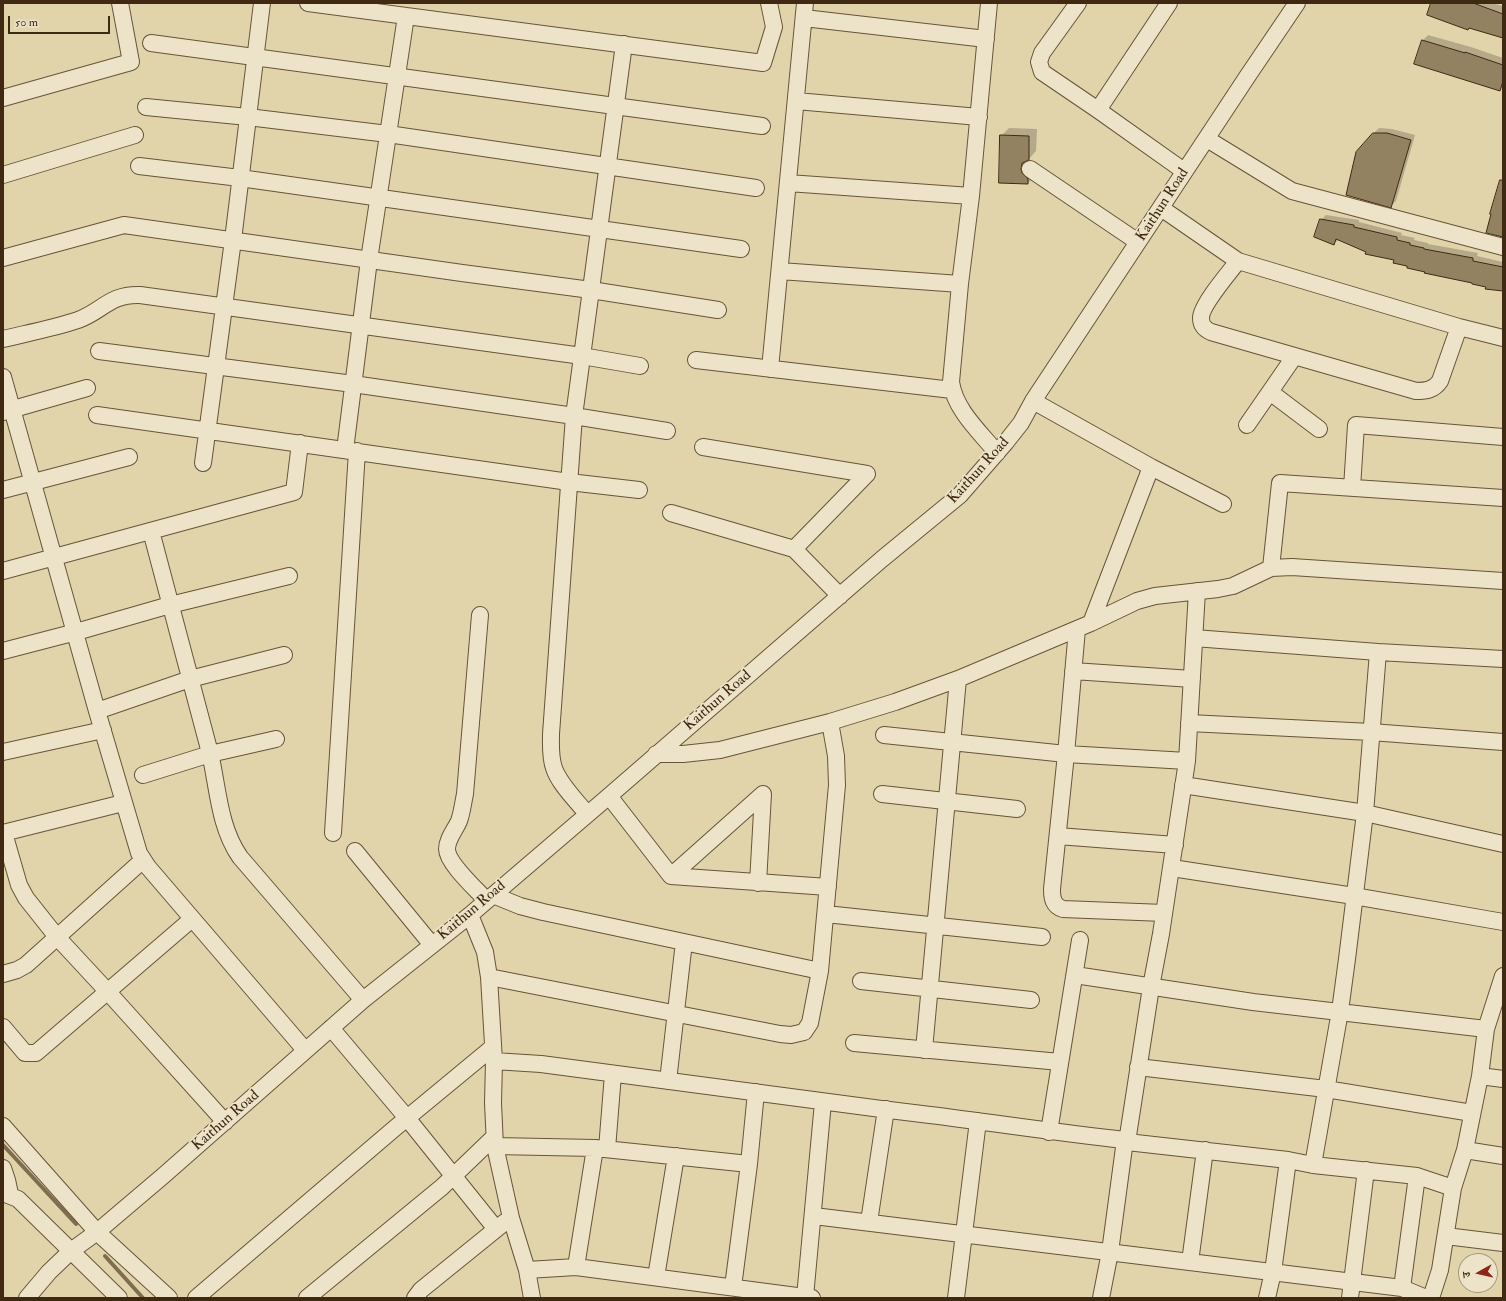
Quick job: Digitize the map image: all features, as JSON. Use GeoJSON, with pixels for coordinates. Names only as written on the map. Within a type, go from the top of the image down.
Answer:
{"type":"FeatureCollection","features":[{"type":"Feature","properties":{"kind":"street"},"geometry":{"type":"LineString","coordinates":[[3,98],[130,62],[120,3]]}},
{"type":"Feature","properties":{"kind":"street"},"geometry":{"type":"LineString","coordinates":[[203,463],[233,240],[262,3]]}},
{"type":"Feature","properties":{"kind":"street"},"geometry":{"type":"LineString","coordinates":[[308,3],[764,63],[774,27],[769,3]]}},
{"type":"Feature","properties":{"kind":"street"},"geometry":{"type":"LineString","coordinates":[[989,3],[971,196],[951,374],[952,390],[962,410],[997,453]]}},
{"type":"Feature","properties":{"kind":"street"},"geometry":{"type":"LineString","coordinates":[[1078,3],[1042,53],[1040,58],[1040,67],[1042,72],[1047,77],[1098,110],[1184,171]]}},
{"type":"Feature","properties":{"kind":"street"},"geometry":{"type":"LineString","coordinates":[[1098,110],[1169,3]]}},
{"type":"Feature","properties":{"kind":"street","name":"Kaithun Road"},"geometry":{"type":"LineString","coordinates":[[27,1298],[49,1272],[71,1251],[97,1232],[363,1000],[470,915],[489,897],[609,796],[840,596],[960,495],[1021,423],[1033,401],[1184,171],[1207,139],[1292,5]]}},
{"type":"Feature","properties":{"kind":"street"},"geometry":{"type":"LineString","coordinates":[[770,369],[805,11],[986,39]]}},
{"type":"Feature","properties":{"kind":"street"},"geometry":{"type":"LineString","coordinates":[[333,833],[353,384],[369,260],[406,16]]}},
{"type":"Feature","properties":{"kind":"street"},"geometry":{"type":"LineString","coordinates":[[151,43],[762,126]]}},
{"type":"Feature","properties":{"kind":"street"},"geometry":{"type":"LineString","coordinates":[[587,814],[559,779],[554,770],[551,752],[574,416],[624,44]]}},
{"type":"Feature","properties":{"kind":"street"},"geometry":{"type":"LineString","coordinates":[[796,101],[978,117]]}},
{"type":"Feature","properties":{"kind":"street"},"geometry":{"type":"LineString","coordinates":[[146,107],[248,117],[388,134],[756,188]]}},
{"type":"Feature","properties":{"kind":"street"},"geometry":{"type":"LineString","coordinates":[[3,174],[135,135]]}},
{"type":"Feature","properties":{"kind":"street"},"geometry":{"type":"LineString","coordinates":[[1207,139],[1292,191],[1503,247]]}},
{"type":"Feature","properties":{"kind":"street"},"geometry":{"type":"LineString","coordinates":[[139,166],[240,178],[378,199],[741,249]]}},
{"type":"Feature","properties":{"kind":"street"},"geometry":{"type":"LineString","coordinates":[[1030,169],[1138,242]]}},
{"type":"Feature","properties":{"kind":"street"},"geometry":{"type":"LineString","coordinates":[[788,183],[971,196]]}},
{"type":"Feature","properties":{"kind":"street"},"geometry":{"type":"LineString","coordinates":[[1161,208],[1238,261],[1459,327],[1503,338]]}},
{"type":"Feature","properties":{"kind":"street"},"geometry":{"type":"LineString","coordinates":[[3,258],[124,225],[591,290],[718,310]]}},
{"type":"Feature","properties":{"kind":"street"},"geometry":{"type":"LineString","coordinates":[[1238,261],[1206,304],[1201,313],[1202,324],[1211,332],[1294,357],[1412,390],[1423,391],[1432,389],[1437,386],[1440,381],[1459,327]]}},
{"type":"Feature","properties":{"kind":"street"},"geometry":{"type":"LineString","coordinates":[[780,271],[960,284]]}},
{"type":"Feature","properties":{"kind":"street"},"geometry":{"type":"LineString","coordinates":[[3,339],[78,320],[108,302],[128,295],[140,295],[582,356],[640,366]]}},
{"type":"Feature","properties":{"kind":"street"},"geometry":{"type":"LineString","coordinates":[[99,351],[353,384],[668,430]]}},
{"type":"Feature","properties":{"kind":"street"},"geometry":{"type":"LineString","coordinates":[[1247,425],[1294,357]]}},
{"type":"Feature","properties":{"kind":"street"},"geometry":{"type":"LineString","coordinates":[[696,360],[952,390]]}},
{"type":"Feature","properties":{"kind":"street"},"geometry":{"type":"LineString","coordinates":[[3,377],[8,411],[33,482],[134,841],[143,860],[305,1050]]}},
{"type":"Feature","properties":{"kind":"street"},"geometry":{"type":"LineString","coordinates":[[8,411],[87,388]]}},
{"type":"Feature","properties":{"kind":"street"},"geometry":{"type":"LineString","coordinates":[[1270,392],[1319,429]]}},
{"type":"Feature","properties":{"kind":"street"},"geometry":{"type":"LineString","coordinates":[[1033,401],[1151,467],[1223,504]]}},
{"type":"Feature","properties":{"kind":"street"},"geometry":{"type":"LineString","coordinates":[[97,414],[569,482],[639,490]]}},
{"type":"Feature","properties":{"kind":"street"},"geometry":{"type":"LineString","coordinates":[[1352,488],[1356,425],[1503,437]]}},
{"type":"Feature","properties":{"kind":"street"},"geometry":{"type":"LineString","coordinates":[[3,571],[294,492],[300,443]]}},
{"type":"Feature","properties":{"kind":"street"},"geometry":{"type":"LineString","coordinates":[[703,447],[867,474],[794,548]]}},
{"type":"Feature","properties":{"kind":"street"},"geometry":{"type":"LineString","coordinates":[[3,490],[129,456]]}},
{"type":"Feature","properties":{"kind":"street"},"geometry":{"type":"LineString","coordinates":[[1151,467],[1084,626],[1073,671],[1052,899],[1057,906],[1063,909],[1164,913]]}},
{"type":"Feature","properties":{"kind":"street"},"geometry":{"type":"LineString","coordinates":[[1271,568],[1280,483],[1503,498]]}},
{"type":"Feature","properties":{"kind":"street"},"geometry":{"type":"LineString","coordinates":[[671,513],[794,548],[840,596]]}},
{"type":"Feature","properties":{"kind":"street"},"geometry":{"type":"LineString","coordinates":[[151,531],[210,754],[227,834],[234,850],[363,1000]]}},
{"type":"Feature","properties":{"kind":"street"},"geometry":{"type":"LineString","coordinates":[[656,754],[683,754],[720,750],[830,722],[895,702],[958,679],[1084,626],[1137,601],[1155,596],[1233,586],[1271,568],[1300,567],[1503,581]]}},
{"type":"Feature","properties":{"kind":"street"},"geometry":{"type":"LineString","coordinates":[[3,651],[170,605],[289,576]]}},
{"type":"Feature","properties":{"kind":"street"},"geometry":{"type":"LineString","coordinates":[[1101,1298],[1110,1252],[1126,1141],[1172,868],[1187,761],[1197,591]]}},
{"type":"Feature","properties":{"kind":"street"},"geometry":{"type":"LineString","coordinates":[[480,615],[465,794],[460,819],[450,839],[447,849],[448,857],[453,864],[489,897],[543,912],[820,971]]}},
{"type":"Feature","properties":{"kind":"street"},"geometry":{"type":"LineString","coordinates":[[1194,638],[1378,652],[1503,659]]}},
{"type":"Feature","properties":{"kind":"street"},"geometry":{"type":"LineString","coordinates":[[1313,1165],[1340,1011],[1365,813],[1378,652]]}},
{"type":"Feature","properties":{"kind":"street"},"geometry":{"type":"LineString","coordinates":[[97,711],[190,679],[284,655]]}},
{"type":"Feature","properties":{"kind":"street"},"geometry":{"type":"LineString","coordinates":[[1073,671],[1192,679]]}},
{"type":"Feature","properties":{"kind":"street"},"geometry":{"type":"LineString","coordinates":[[924,1050],[958,679]]}},
{"type":"Feature","properties":{"kind":"street"},"geometry":{"type":"LineString","coordinates":[[489,977],[780,1034],[800,1034],[810,1023],[820,971],[826,914],[837,785],[836,756],[830,722]]}},
{"type":"Feature","properties":{"kind":"street"},"geometry":{"type":"LineString","coordinates":[[1189,723],[1371,732],[1503,742]]}},
{"type":"Feature","properties":{"kind":"street"},"geometry":{"type":"LineString","coordinates":[[3,750],[103,730]]}},
{"type":"Feature","properties":{"kind":"street"},"geometry":{"type":"LineString","coordinates":[[884,735],[1066,754],[1187,761]]}},
{"type":"Feature","properties":{"kind":"street"},"geometry":{"type":"LineString","coordinates":[[143,775],[210,754],[276,739]]}},
{"type":"Feature","properties":{"kind":"street"},"geometry":{"type":"LineString","coordinates":[[1183,785],[1365,813],[1503,844]]}},
{"type":"Feature","properties":{"kind":"street"},"geometry":{"type":"LineString","coordinates":[[671,876],[763,794],[758,883]]}},
{"type":"Feature","properties":{"kind":"street"},"geometry":{"type":"LineString","coordinates":[[882,794],[1017,809]]}},
{"type":"Feature","properties":{"kind":"street"},"geometry":{"type":"LineString","coordinates":[[609,796],[671,876],[828,887]]}},
{"type":"Feature","properties":{"kind":"street"},"geometry":{"type":"LineString","coordinates":[[124,803],[3,833],[13,867],[22,892],[57,937],[224,1122]]}},
{"type":"Feature","properties":{"kind":"street"},"geometry":{"type":"LineString","coordinates":[[1058,836],[1175,845]]}},
{"type":"Feature","properties":{"kind":"street"},"geometry":{"type":"LineString","coordinates":[[355,851],[432,945]]}},
{"type":"Feature","properties":{"kind":"street"},"geometry":{"type":"LineString","coordinates":[[3,974],[17,970],[26,965],[143,860]]}},
{"type":"Feature","properties":{"kind":"street"},"geometry":{"type":"LineString","coordinates":[[1172,868],[1354,896],[1503,922]]}},
{"type":"Feature","properties":{"kind":"street"},"geometry":{"type":"LineString","coordinates":[[826,914],[1042,937]]}},
{"type":"Feature","properties":{"kind":"street"},"geometry":{"type":"LineString","coordinates":[[470,915],[485,952],[489,977],[495,1142],[511,1218],[527,1270],[532,1298]]}},
{"type":"Feature","properties":{"kind":"street"},"geometry":{"type":"LineString","coordinates":[[3,1027],[25,1053],[36,1053],[192,919]]}},
{"type":"Feature","properties":{"kind":"street"},"geometry":{"type":"LineString","coordinates":[[1049,1132],[1080,940]]}},
{"type":"Feature","properties":{"kind":"street"},"geometry":{"type":"LineString","coordinates":[[668,1081],[684,942]]}},
{"type":"Feature","properties":{"kind":"street"},"geometry":{"type":"LineString","coordinates":[[1075,975],[1253,1002],[1486,1029]]}},
{"type":"Feature","properties":{"kind":"street"},"geometry":{"type":"LineString","coordinates":[[1431,1298],[1440,1270],[1453,1188],[1465,1150],[1480,1076],[1486,1029],[1503,976]]}},
{"type":"Feature","properties":{"kind":"street"},"geometry":{"type":"LineString","coordinates":[[861,981],[1031,1000]]}},
{"type":"Feature","properties":{"kind":"street"},"geometry":{"type":"LineString","coordinates":[[331,1028],[454,1175],[496,1229]]}},
{"type":"Feature","properties":{"kind":"street"},"geometry":{"type":"LineString","coordinates":[[854,1043],[1060,1062]]}},
{"type":"Feature","properties":{"kind":"street"},"geometry":{"type":"LineString","coordinates":[[196,1298],[407,1118],[493,1054],[540,1064],[978,1121],[1049,1132],[1288,1160],[1313,1165],[1417,1176],[1453,1188]]}},
{"type":"Feature","properties":{"kind":"street"},"geometry":{"type":"LineString","coordinates":[[1138,1067],[1326,1089],[1472,1113]]}},
{"type":"Feature","properties":{"kind":"street"},"geometry":{"type":"LineString","coordinates":[[576,1267],[601,1148],[613,1074]]}},
{"type":"Feature","properties":{"kind":"street"},"geometry":{"type":"LineString","coordinates":[[1480,1076],[1503,1079]]}},
{"type":"Feature","properties":{"kind":"street"},"geometry":{"type":"LineString","coordinates":[[733,1287],[749,1164],[756,1092]]}},
{"type":"Feature","properties":{"kind":"street"},"geometry":{"type":"LineString","coordinates":[[527,1270],[576,1267],[808,1298],[823,1102]]}},
{"type":"Feature","properties":{"kind":"street"},"geometry":{"type":"LineString","coordinates":[[869,1222],[886,1110]]}},
{"type":"Feature","properties":{"kind":"street"},"geometry":{"type":"LineString","coordinates":[[956,1298],[978,1121]]}},
{"type":"Feature","properties":{"kind":"street"},"geometry":{"type":"LineString","coordinates":[[3,1126],[97,1232],[169,1298]]}},
{"type":"Feature","properties":{"kind":"street"},"geometry":{"type":"LineString","coordinates":[[307,1298],[495,1142],[601,1148],[749,1164]]}},
{"type":"Feature","properties":{"kind":"street"},"geometry":{"type":"LineString","coordinates":[[1190,1262],[1204,1150]]}},
{"type":"Feature","properties":{"kind":"street"},"geometry":{"type":"LineString","coordinates":[[1465,1150],[1503,1156]]}},
{"type":"Feature","properties":{"kind":"street"},"geometry":{"type":"LineString","coordinates":[[656,1277],[676,1156]]}},
{"type":"Feature","properties":{"kind":"street"},"geometry":{"type":"LineString","coordinates":[[1267,1298],[1273,1272],[1288,1160]]}},
{"type":"Feature","properties":{"kind":"street"},"geometry":{"type":"LineString","coordinates":[[3,1168],[7,1180],[6,1193],[18,1199],[119,1298]]}},
{"type":"Feature","properties":{"kind":"street"},"geometry":{"type":"LineString","coordinates":[[1350,1298],[1366,1170]]}},
{"type":"Feature","properties":{"kind":"street"},"geometry":{"type":"LineString","coordinates":[[1402,1288],[1417,1176]]}},
{"type":"Feature","properties":{"kind":"street"},"geometry":{"type":"LineString","coordinates":[[814,1216],[1402,1288],[1426,1298]]}},
{"type":"Feature","properties":{"kind":"street"},"geometry":{"type":"LineString","coordinates":[[415,1298],[422,1290],[511,1218]]}},
{"type":"Feature","properties":{"kind":"street"},"geometry":{"type":"LineString","coordinates":[[1446,1236],[1503,1243]]}},
{"type":"Feature","properties":{"kind":"building"},"geometry":{"type":"Polygon","coordinates":[[[1431,3],[1473,3],[1503,14],[1503,38],[1469,28],[1468,30],[1427,15],[1431,3]]]}},
{"type":"Feature","properties":{"kind":"building"},"geometry":{"type":"Polygon","coordinates":[[[1422,40],[1465,52],[1503,65],[1503,81],[1500,91],[1414,64],[1422,40]]]}},
{"type":"Feature","properties":{"kind":"building"},"geometry":{"type":"Polygon","coordinates":[[[1373,133],[1387,133],[1411,140],[1391,208],[1346,195],[1356,152],[1373,133]]]}},
{"type":"Feature","properties":{"kind":"building"},"geometry":{"type":"Polygon","coordinates":[[[1000,135],[1029,136],[1029,160],[1022,163],[1021,169],[1022,173],[1028,179],[1028,184],[999,183],[1000,135]]]}},
{"type":"Feature","properties":{"kind":"building"},"geometry":{"type":"Polygon","coordinates":[[[1500,180],[1503,180],[1503,237],[1486,233],[1500,180]]]}},
{"type":"Feature","properties":{"kind":"building"},"geometry":{"type":"Polygon","coordinates":[[[1320,219],[1354,225],[1354,227],[1397,237],[1397,240],[1410,243],[1410,245],[1424,249],[1473,258],[1473,261],[1503,267],[1503,291],[1485,289],[1486,287],[1472,283],[1407,268],[1407,266],[1393,263],[1394,260],[1365,254],[1366,252],[1336,239],[1334,245],[1314,237],[1320,219]]]}},
{"type":"Feature","properties":{"kind":"waterway"},"geometry":{"type":"LineString","coordinates":[[3,1145],[76,1224]]}},
{"type":"Feature","properties":{"kind":"waterway"},"geometry":{"type":"LineString","coordinates":[[105,1256],[143,1298]]}}]}
